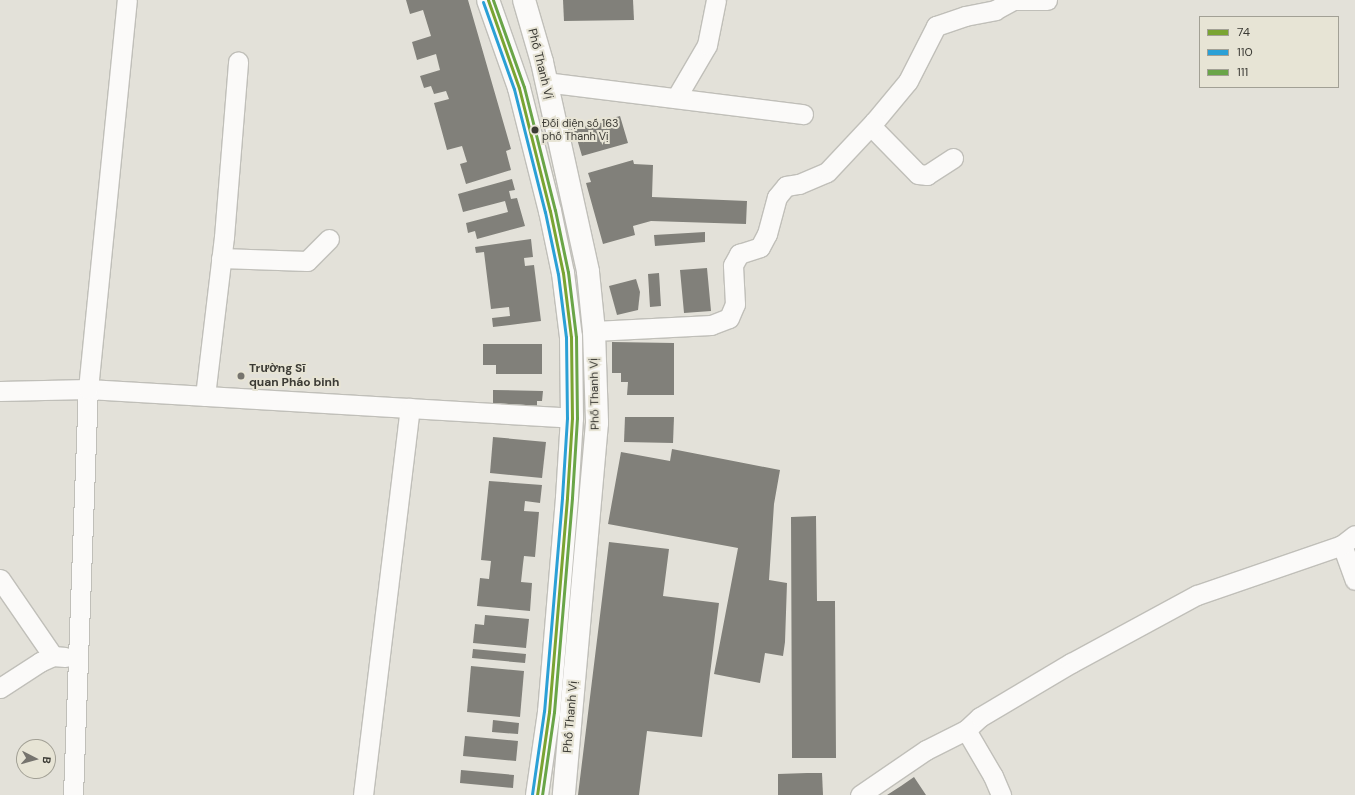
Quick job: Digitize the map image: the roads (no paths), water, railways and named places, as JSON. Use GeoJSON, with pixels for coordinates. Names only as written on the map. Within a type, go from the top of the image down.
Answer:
{"type":"FeatureCollection","features":[{"type":"Feature","properties":{"kind":"main road","name":"Phố Thanh Vị"},"geometry":{"type":"LineString","coordinates":[[488,0],[519,88],[563,273],[570,338],[572,418],[549,712],[537,795]]}},
{"type":"Feature","properties":{"kind":"main road","name":"Phố Thanh Vị"},"geometry":{"type":"LineString","coordinates":[[524,0],[545,82],[588,272],[594,331],[597,423],[564,795]]}},
{"type":"Feature","properties":{"kind":"street"},"geometry":{"type":"LineString","coordinates":[[73,795],[76,657],[88,389],[127,0]]}},
{"type":"Feature","properties":{"kind":"street"},"geometry":{"type":"LineString","coordinates":[[676,98],[707,45],[716,0]]}},
{"type":"Feature","properties":{"kind":"street"},"geometry":{"type":"LineString","coordinates":[[594,331],[711,325],[729,318],[735,304],[732,266],[739,254],[760,247],[767,234],[777,197],[786,186],[799,184],[827,172],[874,122],[908,81],[936,26],[965,16],[995,10],[1014,0],[1047,0]]}},
{"type":"Feature","properties":{"kind":"street"},"geometry":{"type":"LineString","coordinates":[[205,396],[221,258],[238,62]]}},
{"type":"Feature","properties":{"kind":"street"},"geometry":{"type":"LineString","coordinates":[[545,82],[803,114]]}},
{"type":"Feature","properties":{"kind":"street"},"geometry":{"type":"LineString","coordinates":[[874,122],[874,129],[918,174],[927,175],[952,158]]}},
{"type":"Feature","properties":{"kind":"street"},"geometry":{"type":"LineString","coordinates":[[221,258],[307,261],[329,239]]}},
{"type":"Feature","properties":{"kind":"street"},"geometry":{"type":"LineString","coordinates":[[0,391],[88,389],[572,418]]}},
{"type":"Feature","properties":{"kind":"street"},"geometry":{"type":"LineString","coordinates":[[363,795],[410,408]]}},
{"type":"Feature","properties":{"kind":"street"},"geometry":{"type":"LineString","coordinates":[[860,795],[926,750],[966,730],[980,717],[1071,663],[1197,595],[1348,540],[1355,580]]}},
{"type":"Feature","properties":{"kind":"street"},"geometry":{"type":"LineString","coordinates":[[0,579],[53,656]]}},
{"type":"Feature","properties":{"kind":"street"},"geometry":{"type":"LineString","coordinates":[[0,688],[40,662],[53,656],[76,657]]}},
{"type":"Feature","properties":{"kind":"street"},"geometry":{"type":"LineString","coordinates":[[966,730],[993,776],[1001,795]]}},
{"type":"Feature","properties":{"kind":"place","name":"Đối diện số 163 phố Thanh Vị"},"geometry":{"type":"Point","coordinates":[535,130]}},
{"type":"Feature","properties":{"kind":"place","name":"Trường Sĩ quan Pháo binh"},"geometry":{"type":"Point","coordinates":[241,376]}}]}
